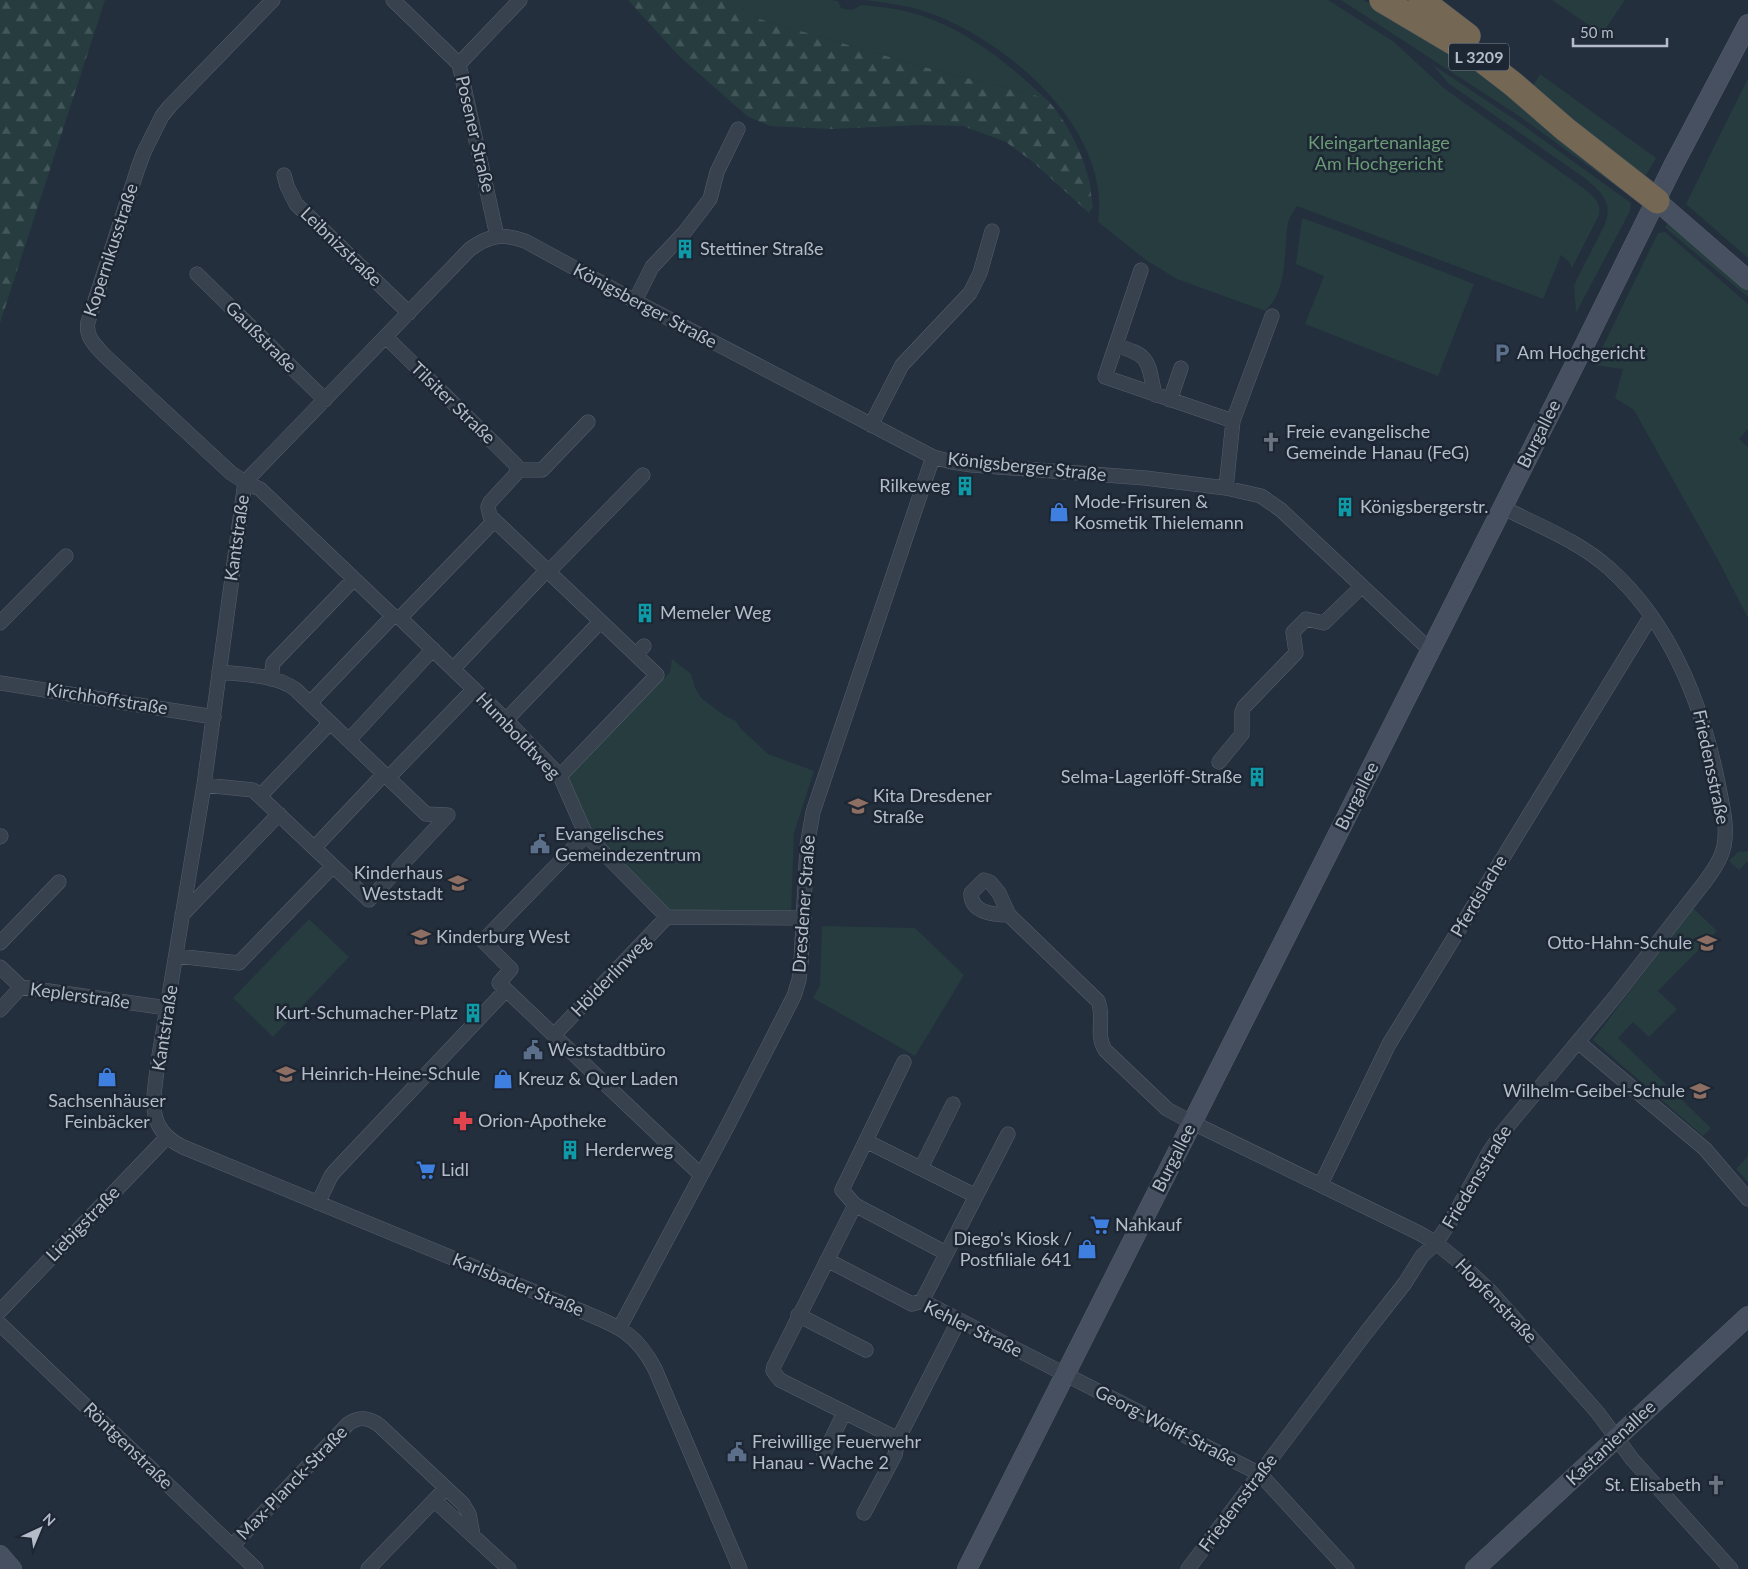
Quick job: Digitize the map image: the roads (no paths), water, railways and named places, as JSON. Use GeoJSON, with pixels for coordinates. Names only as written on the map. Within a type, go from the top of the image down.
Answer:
{"type":"FeatureCollection","features":[{"type":"Feature","properties":{"kind":"highway","name":"L 3209"},"geometry":{"type":"LineString","coordinates":[[1382,0],[1472,53],[1657,201]]}},
{"type":"Feature","properties":{"kind":"highway","name":"L 3209"},"geometry":{"type":"LineString","coordinates":[[1421,0],[1494,57],[1565,129]]}},
{"type":"Feature","properties":{"kind":"street","name":"Kopernikusstraße"},"geometry":{"type":"LineString","coordinates":[[245,482],[231,473],[105,356],[94,345],[86,329],[138,168],[162,116],[273,0]]}},
{"type":"Feature","properties":{"kind":"street","name":"Posener Straße"},"geometry":{"type":"LineString","coordinates":[[392,0],[459,64],[497,236]]}},
{"type":"Feature","properties":{"kind":"street"},"geometry":{"type":"LineString","coordinates":[[459,64],[520,0]]}},
{"type":"Feature","properties":{"kind":"street","name":"Burgallee"},"geometry":{"type":"LineString","coordinates":[[967,1569],[1191,1122],[1748,24]]}},
{"type":"Feature","properties":{"kind":"street"},"geometry":{"type":"LineString","coordinates":[[635,301],[652,267],[684,233],[710,199],[717,172],[738,129]]}},
{"type":"Feature","properties":{"kind":"street","name":"Leibnizstraße"},"geometry":{"type":"LineString","coordinates":[[284,175],[296,204],[409,313]]}},
{"type":"Feature","properties":{"kind":"street","name":"L 3209"},"geometry":{"type":"LineString","coordinates":[[1657,201],[1748,280]]}},
{"type":"Feature","properties":{"kind":"street"},"geometry":{"type":"LineString","coordinates":[[871,425],[902,365],[970,293],[980,273],[992,231]]}},
{"type":"Feature","properties":{"kind":"street","name":"Kantstraße"},"geometry":{"type":"LineString","coordinates":[[166,1138],[158,1124],[154,1099],[204,785],[245,482],[470,248],[483,240],[497,236]]}},
{"type":"Feature","properties":{"kind":"street","name":"Königsberger Straße"},"geometry":{"type":"LineString","coordinates":[[497,236],[511,236],[525,241],[635,301],[933,457],[972,465],[1146,478],[1226,488],[1261,496],[1281,510],[1430,650]]}},
{"type":"Feature","properties":{"kind":"street"},"geometry":{"type":"LineString","coordinates":[[1141,270],[1105,377],[1233,421]]}},
{"type":"Feature","properties":{"kind":"street","name":"Gaußstraße"},"geometry":{"type":"LineString","coordinates":[[197,274],[325,400]]}},
{"type":"Feature","properties":{"kind":"street"},"geometry":{"type":"LineString","coordinates":[[1226,488],[1233,421],[1272,316]]}},
{"type":"Feature","properties":{"kind":"street","name":"Tilsiter Straße"},"geometry":{"type":"LineString","coordinates":[[386,337],[512,461],[517,470]]}},
{"type":"Feature","properties":{"kind":"street"},"geometry":{"type":"LineString","coordinates":[[1116,345],[1136,351],[1145,358],[1155,394]]}},
{"type":"Feature","properties":{"kind":"street"},"geometry":{"type":"LineString","coordinates":[[1170,400],[1181,368]]}},
{"type":"Feature","properties":{"kind":"street"},"geometry":{"type":"LineString","coordinates":[[560,776],[657,675],[640,651],[600,622],[494,521],[488,511],[490,502],[512,479],[517,470],[542,470],[588,422]]}},
{"type":"Feature","properties":{"kind":"street","name":"Dresdener Straße"},"geometry":{"type":"LineString","coordinates":[[620,1328],[794,996],[799,980],[807,846],[813,812],[933,457]]}},
{"type":"Feature","properties":{"kind":"street"},"geometry":{"type":"LineString","coordinates":[[453,669],[546,571],[554,566],[643,475]]}},
{"type":"Feature","properties":{"kind":"street","name":"Humboldtweg"},"geometry":{"type":"LineString","coordinates":[[245,482],[260,489],[354,579],[433,649],[506,720],[560,776],[586,836],[667,917]]}},
{"type":"Feature","properties":{"kind":"street","name":"Friedensstraße"},"geometry":{"type":"LineString","coordinates":[[1188,1569],[1405,1283],[1422,1256],[1436,1243],[1495,1141],[1578,1042],[1704,883],[1714,868],[1723,848],[1726,829],[1723,807],[1709,742],[1700,711],[1681,668],[1651,616],[1624,583],[1587,551],[1502,507]]}},
{"type":"Feature","properties":{"kind":"street"},"geometry":{"type":"LineString","coordinates":[[310,703],[494,521]]}},
{"type":"Feature","properties":{"kind":"street"},"geometry":{"type":"LineString","coordinates":[[0,623],[66,556]]}},
{"type":"Feature","properties":{"kind":"street"},"geometry":{"type":"LineString","coordinates":[[271,679],[273,663],[354,579]]}},
{"type":"Feature","properties":{"kind":"street"},"geometry":{"type":"LineString","coordinates":[[1219,762],[1242,734],[1242,712],[1244,707],[1296,653],[1293,632],[1306,619],[1324,623],[1362,586]]}},
{"type":"Feature","properties":{"kind":"street","name":"Pferdslache"},"geometry":{"type":"LineString","coordinates":[[1321,1184],[1389,1044],[1651,616]]}},
{"type":"Feature","properties":{"kind":"street"},"geometry":{"type":"LineString","coordinates":[[506,720],[600,622]]}},
{"type":"Feature","properties":{"kind":"street"},"geometry":{"type":"LineString","coordinates":[[349,740],[433,649]]}},
{"type":"Feature","properties":{"kind":"street"},"geometry":{"type":"LineString","coordinates":[[204,785],[253,790],[369,900],[448,815],[426,814],[288,684],[271,679],[219,672]]}},
{"type":"Feature","properties":{"kind":"street","name":"Kirchhoffstraße"},"geometry":{"type":"LineString","coordinates":[[0,682],[214,717]]}},
{"type":"Feature","properties":{"kind":"street"},"geometry":{"type":"LineString","coordinates":[[314,848],[474,688]]}},
{"type":"Feature","properties":{"kind":"street"},"geometry":{"type":"LineString","coordinates":[[260,796],[330,723]]}},
{"type":"Feature","properties":{"kind":"street"},"geometry":{"type":"LineString","coordinates":[[182,915],[279,814]]}},
{"type":"Feature","properties":{"kind":"street"},"geometry":{"type":"LineString","coordinates":[[586,836],[483,941],[511,970],[499,983],[700,1175]]}},
{"type":"Feature","properties":{"kind":"street"},"geometry":{"type":"LineString","coordinates":[[177,956],[238,962],[333,866]]}},
{"type":"Feature","properties":{"kind":"street"},"geometry":{"type":"LineString","coordinates":[[0,943],[59,882]]}},
{"type":"Feature","properties":{"kind":"street","name":"Hopfenstraße"},"geometry":{"type":"LineString","coordinates":[[1009,915],[1098,1001],[1101,1011],[1100,1041],[1109,1055],[1167,1109],[1419,1233],[1436,1243],[1466,1268],[1490,1291],[1598,1413],[1632,1459],[1732,1569]]}},
{"type":"Feature","properties":{"kind":"street"},"geometry":{"type":"LineString","coordinates":[[667,917],[804,918]]}},
{"type":"Feature","properties":{"kind":"street","name":"Hölderlinweg"},"geometry":{"type":"LineString","coordinates":[[554,1035],[667,917]]}},
{"type":"Feature","properties":{"kind":"street","name":"Keplerstraße"},"geometry":{"type":"LineString","coordinates":[[0,967],[21,988],[167,1008]]}},
{"type":"Feature","properties":{"kind":"street"},"geometry":{"type":"LineString","coordinates":[[0,1010],[21,988]]}},
{"type":"Feature","properties":{"kind":"street"},"geometry":{"type":"LineString","coordinates":[[318,1203],[331,1176],[506,990]]}},
{"type":"Feature","properties":{"kind":"street"},"geometry":{"type":"LineString","coordinates":[[1578,1042],[1705,1149],[1748,1199]]}},
{"type":"Feature","properties":{"kind":"street"},"geometry":{"type":"LineString","coordinates":[[904,1062],[842,1190],[855,1205],[946,1253]]}},
{"type":"Feature","properties":{"kind":"street"},"geometry":{"type":"LineString","coordinates":[[920,1168],[953,1104]]}},
{"type":"Feature","properties":{"kind":"street"},"geometry":{"type":"LineString","coordinates":[[922,1301],[1008,1134]]}},
{"type":"Feature","properties":{"kind":"street","name":"Karlsbader Straße"},"geometry":{"type":"LineString","coordinates":[[166,1138],[183,1148],[620,1328],[638,1343],[649,1358],[740,1569]]}},
{"type":"Feature","properties":{"kind":"street","name":"Liebigstraße"},"geometry":{"type":"LineString","coordinates":[[0,1311],[166,1138]]}},
{"type":"Feature","properties":{"kind":"street"},"geometry":{"type":"LineString","coordinates":[[866,1141],[976,1196]]}},
{"type":"Feature","properties":{"kind":"street"},"geometry":{"type":"LineString","coordinates":[[855,1205],[798,1316],[773,1371],[780,1380],[898,1439]]}},
{"type":"Feature","properties":{"kind":"street","name":"Kehler Straße"},"geometry":{"type":"LineString","coordinates":[[827,1260],[912,1304],[922,1301],[1065,1375]]}},
{"type":"Feature","properties":{"kind":"street"},"geometry":{"type":"LineString","coordinates":[[798,1316],[866,1350]]}},
{"type":"Feature","properties":{"kind":"street","name":"Kastanienallee"},"geometry":{"type":"LineString","coordinates":[[1475,1569],[1748,1316]]}},
{"type":"Feature","properties":{"kind":"street"},"geometry":{"type":"LineString","coordinates":[[864,1513],[895,1454],[898,1439],[959,1320]]}},
{"type":"Feature","properties":{"kind":"street","name":"Röntgenstraße"},"geometry":{"type":"LineString","coordinates":[[0,1324],[256,1569]]}},
{"type":"Feature","properties":{"kind":"street","name":"Georg-Wolff-Straße"},"geometry":{"type":"LineString","coordinates":[[1065,1375],[1260,1474],[1347,1569]]}},
{"type":"Feature","properties":{"kind":"street"},"geometry":{"type":"LineString","coordinates":[[824,1454],[844,1413]]}},
{"type":"Feature","properties":{"kind":"street","name":"Max-Planck-Straße"},"geometry":{"type":"LineString","coordinates":[[232,1546],[348,1424],[359,1418],[369,1419],[379,1425],[467,1509],[473,1535]]}},
{"type":"Feature","properties":{"kind":"street"},"geometry":{"type":"LineString","coordinates":[[368,1569],[446,1488]]}},
{"type":"Feature","properties":{"kind":"street"},"geometry":{"type":"LineString","coordinates":[[434,1500],[509,1569]]}},
{"type":"Feature","properties":{"kind":"street"},"geometry":{"type":"LineString","coordinates":[[0,1555],[12,1569]]}},
{"type":"Feature","properties":{"kind":"place","name":"Stettiner Straße"},"geometry":{"type":"Point","coordinates":[685,249]}},
{"type":"Feature","properties":{"kind":"place","name":"Am Hochgericht"},"geometry":{"type":"Point","coordinates":[1502,353]}},
{"type":"Feature","properties":{"kind":"place","name":"Freie evangelische Gemeinde Hanau (FeG)"},"geometry":{"type":"Point","coordinates":[1271,442]}},
{"type":"Feature","properties":{"kind":"place","name":"Rilkeweg"},"geometry":{"type":"Point","coordinates":[965,486]}},
{"type":"Feature","properties":{"kind":"place","name":"Königsbergerstr."},"geometry":{"type":"Point","coordinates":[1345,507]}},
{"type":"Feature","properties":{"kind":"place","name":"Mode-Frisuren & Kosmetik Thielemann"},"geometry":{"type":"Point","coordinates":[1059,512]}},
{"type":"Feature","properties":{"kind":"place","name":"Memeler Weg"},"geometry":{"type":"Point","coordinates":[645,613]}},
{"type":"Feature","properties":{"kind":"place","name":"Selma-Lagerlöff-Straße"},"geometry":{"type":"Point","coordinates":[1257,777]}},
{"type":"Feature","properties":{"kind":"place","name":"Kita Dresdener Straße"},"geometry":{"type":"Point","coordinates":[858,806]}},
{"type":"Feature","properties":{"kind":"place","name":"Evangelisches Gemeindezentrum"},"geometry":{"type":"Point","coordinates":[540,844]}},
{"type":"Feature","properties":{"kind":"place","name":"Kinderhaus Weststadt"},"geometry":{"type":"Point","coordinates":[458,883]}},
{"type":"Feature","properties":{"kind":"place","name":"Kinderburg West"},"geometry":{"type":"Point","coordinates":[421,937]}},
{"type":"Feature","properties":{"kind":"place","name":"Otto-Hahn-Schule"},"geometry":{"type":"Point","coordinates":[1707,943]}},
{"type":"Feature","properties":{"kind":"place","name":"Kurt-Schumacher-Platz"},"geometry":{"type":"Point","coordinates":[473,1013]}},
{"type":"Feature","properties":{"kind":"place","name":"Weststadtbüro"},"geometry":{"type":"Point","coordinates":[533,1050]}},
{"type":"Feature","properties":{"kind":"place","name":"Heinrich-Heine-Schule"},"geometry":{"type":"Point","coordinates":[286,1074]}},
{"type":"Feature","properties":{"kind":"place","name":"Sachsenhäuser Feinbäcker"},"geometry":{"type":"Point","coordinates":[107,1077]}},
{"type":"Feature","properties":{"kind":"place","name":"Kreuz & Quer Laden"},"geometry":{"type":"Point","coordinates":[503,1079]}},
{"type":"Feature","properties":{"kind":"place","name":"Wilhelm-Geibel-Schule"},"geometry":{"type":"Point","coordinates":[1700,1091]}},
{"type":"Feature","properties":{"kind":"place","name":"Orion-Apotheke"},"geometry":{"type":"Point","coordinates":[463,1121]}},
{"type":"Feature","properties":{"kind":"place","name":"Herderweg"},"geometry":{"type":"Point","coordinates":[570,1150]}},
{"type":"Feature","properties":{"kind":"place","name":"Lidl"},"geometry":{"type":"Point","coordinates":[426,1170]}},
{"type":"Feature","properties":{"kind":"place","name":"Nahkauf"},"geometry":{"type":"Point","coordinates":[1100,1225]}},
{"type":"Feature","properties":{"kind":"place","name":"Diego's Kiosk / Postfiliale 641"},"geometry":{"type":"Point","coordinates":[1087,1249]}},
{"type":"Feature","properties":{"kind":"place","name":"Freiwillige Feuerwehr Hanau - Wache 2"},"geometry":{"type":"Point","coordinates":[737,1452]}},
{"type":"Feature","properties":{"kind":"place","name":"St. Elisabeth"},"geometry":{"type":"Point","coordinates":[1716,1485]}},
{"type":"Feature","properties":{"kind":"park label","name":"Kleingartenanlage Am Hochgericht"},"geometry":{"type":"Point","coordinates":[1379,153]}}]}
